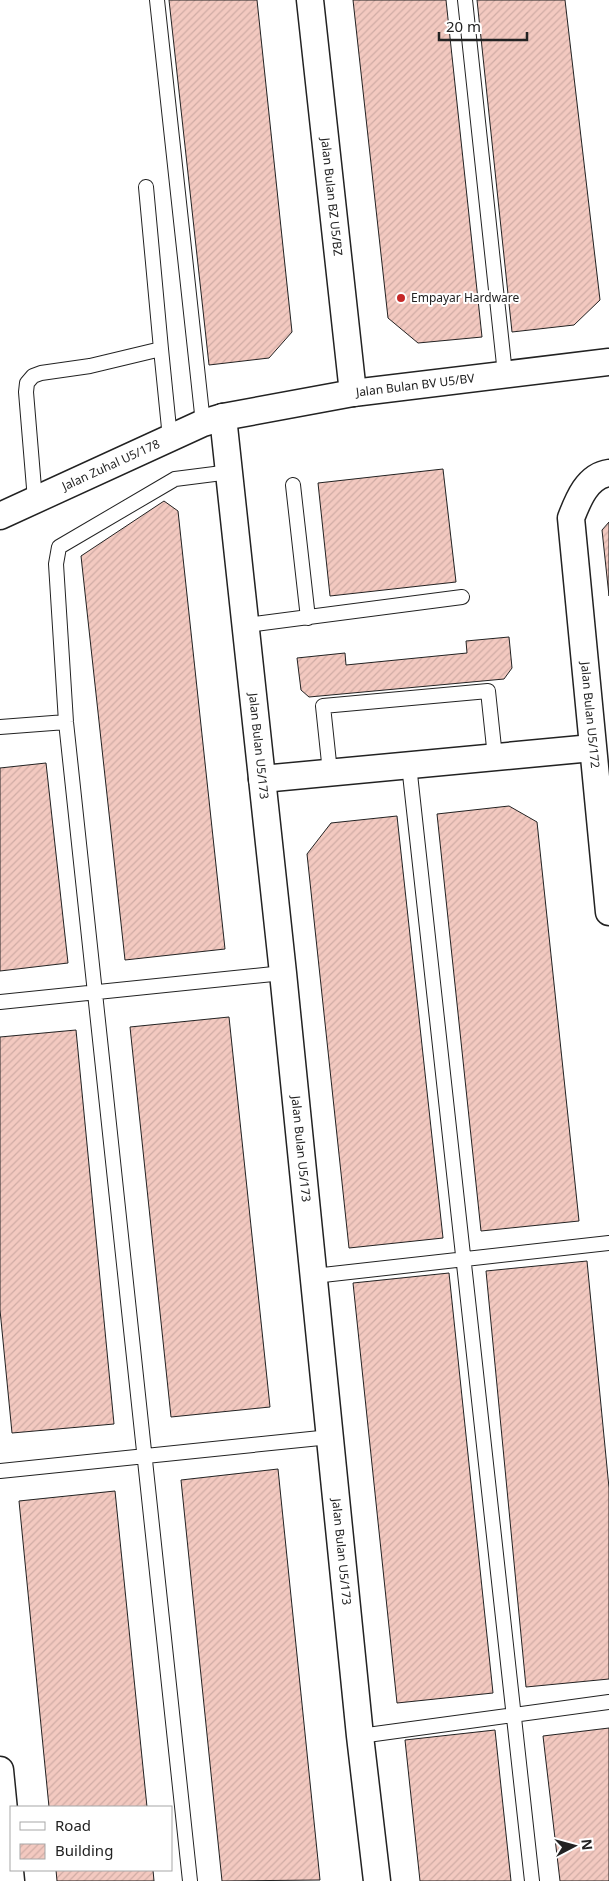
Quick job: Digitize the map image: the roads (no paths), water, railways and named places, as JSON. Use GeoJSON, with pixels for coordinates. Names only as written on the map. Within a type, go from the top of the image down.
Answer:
{"type":"FeatureCollection","features":[{"type":"Feature","properties":{"kind":"street","name":"Jalan Bulan BZ U5/BZ"},"geometry":{"type":"LineString","coordinates":[[310,0],[353,393]]}},
{"type":"Feature","properties":{"kind":"street","name":"Jalan Bulan BV U5/BV"},"geometry":{"type":"LineString","coordinates":[[213,420],[353,393],[609,362]]}},
{"type":"Feature","properties":{"kind":"street","name":"Jalan Zuhal U5/178"},"geometry":{"type":"LineString","coordinates":[[0,516],[213,420]]}},
{"type":"Feature","properties":{"kind":"street","name":"Jalan Bulan U5/173"},"geometry":{"type":"LineString","coordinates":[[213,420],[230,472],[360,1736],[377,1881]]}},
{"type":"Feature","properties":{"kind":"street","name":"Jalan Bulan U5/172"},"geometry":{"type":"LineString","coordinates":[[609,473],[600,474],[581,492],[571,518],[609,912]]}},
{"type":"Feature","properties":{"kind":"street"},"geometry":{"type":"LineString","coordinates":[[262,779],[592,748]]}},
{"type":"Feature","properties":{"kind":"street"},"geometry":{"type":"LineString","coordinates":[[0,1770],[10,1871]]}},
{"type":"Feature","properties":{"kind":"lane"},"geometry":{"type":"LineString","coordinates":[[157,0],[213,420]]}},
{"type":"Feature","properties":{"kind":"lane"},"geometry":{"type":"LineString","coordinates":[[465,0],[505,374]]}},
{"type":"Feature","properties":{"kind":"lane"},"geometry":{"type":"LineString","coordinates":[[146,187],[170,438]]}},
{"type":"Feature","properties":{"kind":"lane"},"geometry":{"type":"LineString","coordinates":[[35,500],[26,392],[27,383],[33,376],[41,372],[90,366],[161,349]]}},
{"type":"Feature","properties":{"kind":"lane"},"geometry":{"type":"LineString","coordinates":[[190,1881],[66,722],[56,564],[59,547],[176,480],[230,472]]}},
{"type":"Feature","properties":{"kind":"lane"},"geometry":{"type":"LineString","coordinates":[[292,485],[308,618]]}},
{"type":"Feature","properties":{"kind":"lane"},"geometry":{"type":"LineString","coordinates":[[247,626],[462,598]]}},
{"type":"Feature","properties":{"kind":"lane"},"geometry":{"type":"LineString","coordinates":[[330,772],[323,706],[488,691],[495,757]]}},
{"type":"Feature","properties":{"kind":"lane"},"geometry":{"type":"LineString","coordinates":[[0,728],[66,722]]}},
{"type":"Feature","properties":{"kind":"lane"},"geometry":{"type":"LineString","coordinates":[[409,765],[532,1881]]}},
{"type":"Feature","properties":{"kind":"lane"},"geometry":{"type":"LineString","coordinates":[[0,1002],[283,974]]}},
{"type":"Feature","properties":{"kind":"lane"},"geometry":{"type":"LineString","coordinates":[[314,1276],[609,1243]]}},
{"type":"Feature","properties":{"kind":"lane"},"geometry":{"type":"LineString","coordinates":[[0,1471],[330,1437]]}},
{"type":"Feature","properties":{"kind":"lane"},"geometry":{"type":"LineString","coordinates":[[360,1736],[609,1702]]}},
{"type":"Feature","properties":{"kind":"place","name":"Empayar Hardware"},"geometry":{"type":"Point","coordinates":[401,298]}}]}
